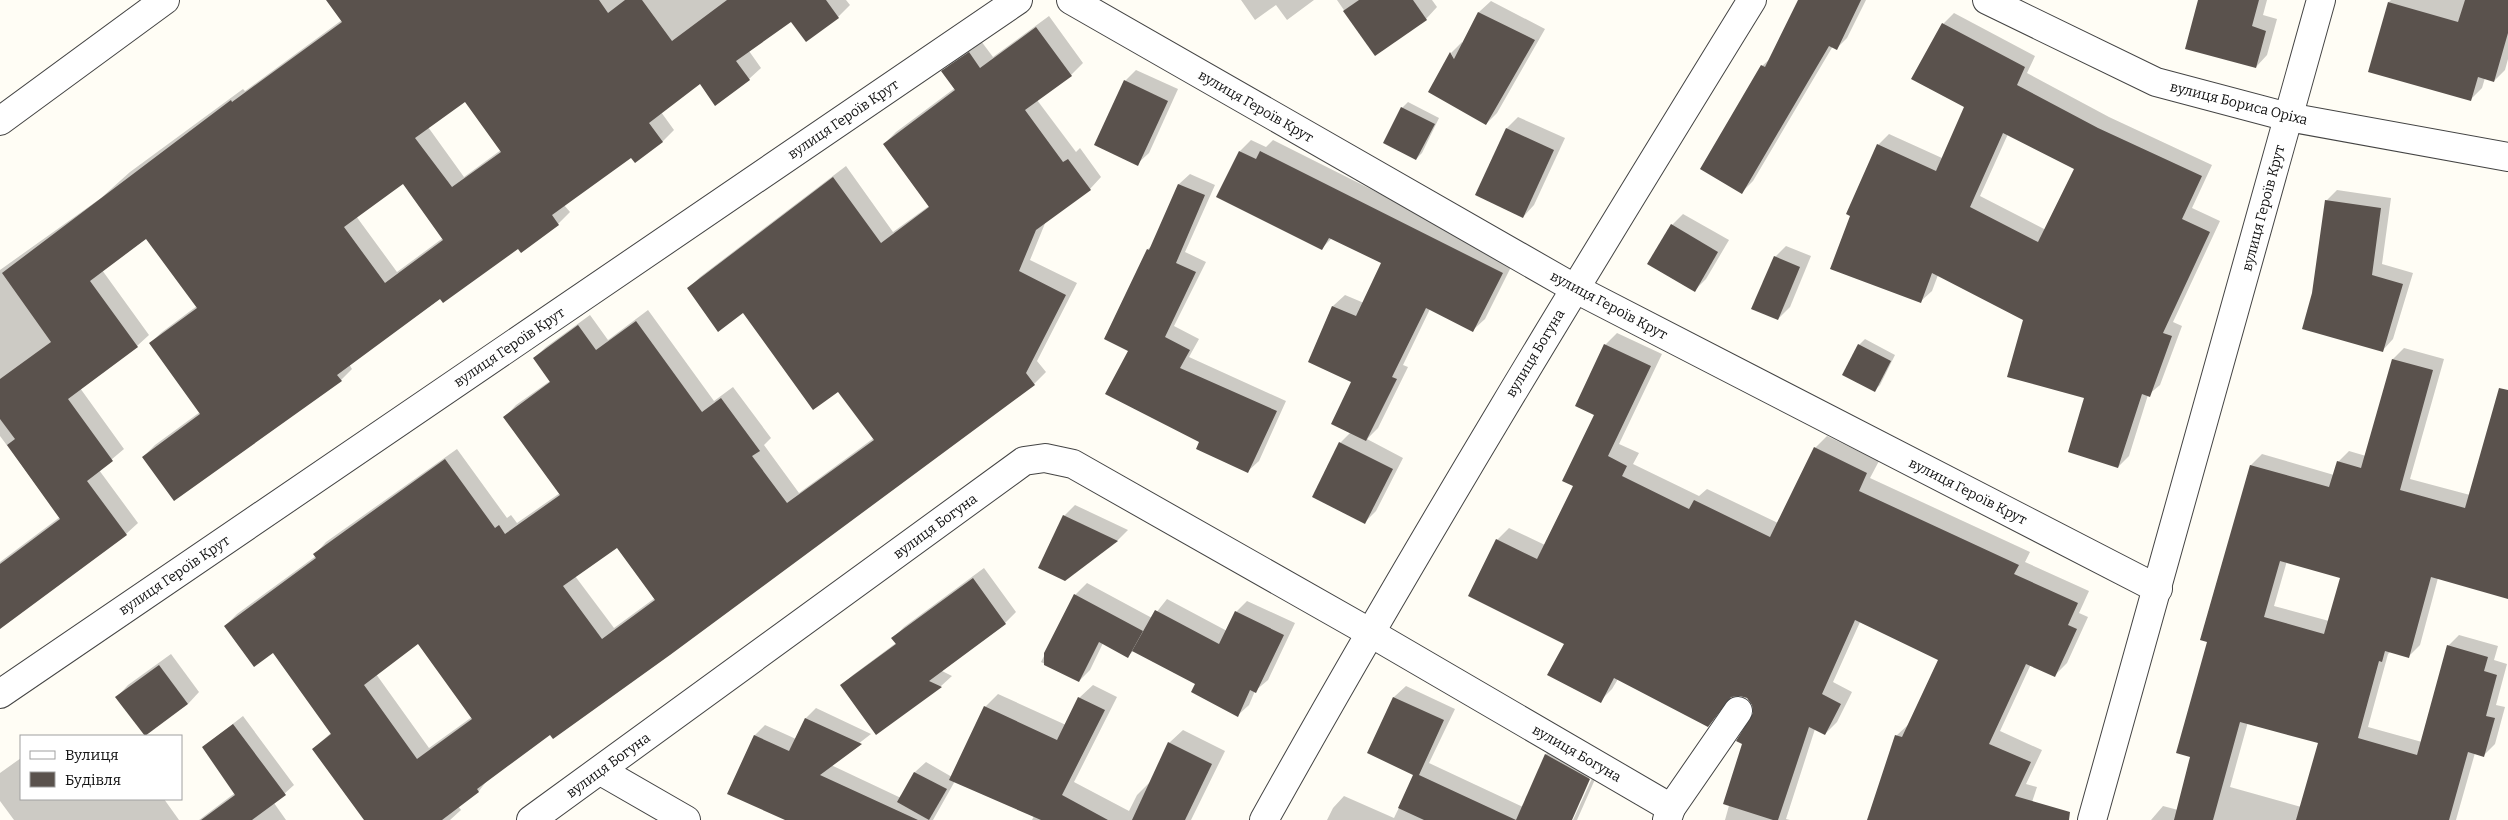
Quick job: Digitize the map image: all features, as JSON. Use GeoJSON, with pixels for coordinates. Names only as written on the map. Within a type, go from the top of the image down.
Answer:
{"type":"FeatureCollection","features":[{"type":"Feature","properties":{"kind":"street"},"geometry":{"type":"LineString","coordinates":[[0,121],[165,0]]}},
{"type":"Feature","properties":{"kind":"street","name":"вулиця Героїв Крут"},"geometry":{"type":"LineString","coordinates":[[0,694],[1018,0]]}},
{"type":"Feature","properties":{"kind":"street","name":"вулиця Героїв Крут"},"geometry":{"type":"LineString","coordinates":[[1071,0],[1574,288],[2158,589]]}},
{"type":"Feature","properties":{"kind":"street","name":"вулиця Богуна"},"geometry":{"type":"LineString","coordinates":[[1264,820],[1369,632],[1574,288],[1752,0]]}},
{"type":"Feature","properties":{"kind":"street","name":"вулиця Бориса Оріха"},"geometry":{"type":"LineString","coordinates":[[1987,0],[2156,82],[2288,117],[2508,157]]}},
{"type":"Feature","properties":{"kind":"street","name":"вулиця Героїв Крут"},"geometry":{"type":"LineString","coordinates":[[2092,820],[2321,0]]}},
{"type":"Feature","properties":{"kind":"street","name":"вулиця Богуна"},"geometry":{"type":"LineString","coordinates":[[531,820],[601,771],[1024,461],[1045,458],[1073,464],[1369,632],[1669,814]]}},
{"type":"Feature","properties":{"kind":"street"},"geometry":{"type":"LineString","coordinates":[[1669,814],[1738,711]]}},
{"type":"Feature","properties":{"kind":"street"},"geometry":{"type":"LineString","coordinates":[[601,771],[686,820]]}},
{"type":"Feature","properties":{"kind":"building"},"geometry":{"type":"Polygon","coordinates":[[[326,0],[599,0],[608,13],[625,0],[642,0],[672,41],[727,0],[826,0],[839,18],[806,42],[791,22],[736,61],[750,80],[715,106],[700,84],[649,123],[663,142],[635,163],[631,158],[552,215],[559,225],[521,253],[518,249],[443,303],[440,299],[337,375],[342,381],[174,501],[142,457],[200,414],[149,343],[197,308],[146,239],[90,281],[138,347],[68,399],[113,461],[87,481],[127,535],[0,629],[0,564],[60,519],[7,445],[15,439],[0,419],[0,379],[51,342],[2,273],[231,100],[232,102],[342,22],[326,0]],[[465,102],[415,138],[452,187],[501,152],[465,102]],[[403,184],[344,227],[385,283],[443,240],[403,184]]]}},
{"type":"Feature","properties":{"kind":"building"},"geometry":{"type":"Polygon","coordinates":[[[1359,0],[1413,0],[1427,20],[1375,56],[1343,11],[1359,0]]]}},
{"type":"Feature","properties":{"kind":"building"},"geometry":{"type":"Polygon","coordinates":[[[1798,0],[1861,0],[1837,50],[1829,46],[1742,194],[1700,169],[1761,65],[1765,67],[1798,0]]]}},
{"type":"Feature","properties":{"kind":"building"},"geometry":{"type":"Polygon","coordinates":[[[2198,0],[2259,0],[2252,26],[2266,31],[2256,68],[2185,49],[2198,0]]]}},
{"type":"Feature","properties":{"kind":"building"},"geometry":{"type":"Polygon","coordinates":[[[2465,0],[2508,0],[2508,33],[2494,82],[2478,77],[2471,101],[2368,72],[2388,2],[2458,22],[2465,0]]]}},
{"type":"Feature","properties":{"kind":"building"},"geometry":{"type":"Polygon","coordinates":[[[1478,12],[1535,40],[1486,125],[1428,92],[1450,52],[1454,59],[1478,12]]]}},
{"type":"Feature","properties":{"kind":"building"},"geometry":{"type":"Polygon","coordinates":[[[1942,23],[2025,67],[2017,85],[2098,128],[2202,176],[2182,219],[2210,232],[2163,333],[2172,336],[2150,397],[2142,394],[2118,468],[2068,452],[2084,398],[2007,377],[2023,320],[1932,273],[1921,303],[1830,269],[1850,216],[1846,214],[1877,144],[1936,171],[1964,107],[1911,79],[1942,23]],[[2003,133],[1970,207],[2038,242],[2074,169],[2003,133]]]}},
{"type":"Feature","properties":{"kind":"building"},"geometry":{"type":"Polygon","coordinates":[[[1036,27],[1072,76],[1025,110],[1063,162],[1068,159],[1091,190],[1036,230],[1019,271],[1066,295],[1026,373],[1035,385],[670,655],[553,739],[550,735],[477,789],[479,792],[442,820],[364,820],[312,749],[331,734],[273,653],[254,667],[224,626],[316,558],[313,554],[445,459],[495,528],[499,525],[505,534],[560,495],[503,417],[550,382],[533,358],[578,325],[596,350],[636,321],[702,412],[721,398],[760,451],[752,456],[787,503],[874,440],[838,392],[813,410],[743,313],[718,332],[687,288],[833,177],[881,243],[929,207],[883,144],[955,90],[941,71],[969,52],[980,68],[1036,27]],[[617,548],[563,586],[602,639],[655,600],[617,548]],[[418,644],[364,685],[417,759],[472,719],[418,644]]]}},
{"type":"Feature","properties":{"kind":"building"},"geometry":{"type":"Polygon","coordinates":[[[1124,80],[1168,101],[1138,166],[1094,145],[1124,80]]]}},
{"type":"Feature","properties":{"kind":"building"},"geometry":{"type":"Polygon","coordinates":[[[1401,107],[1435,124],[1416,160],[1383,143],[1401,107]]]}},
{"type":"Feature","properties":{"kind":"building"},"geometry":{"type":"Polygon","coordinates":[[[1506,128],[1554,150],[1523,218],[1475,195],[1506,128]]]}},
{"type":"Feature","properties":{"kind":"building"},"geometry":{"type":"Polygon","coordinates":[[[1239,151],[1256,159],[1260,151],[1503,273],[1473,332],[1426,308],[1392,377],[1397,379],[1366,441],[1331,424],[1351,382],[1308,362],[1332,306],[1356,316],[1381,263],[1329,238],[1322,250],[1216,197],[1239,151]]]}},
{"type":"Feature","properties":{"kind":"building"},"geometry":{"type":"Polygon","coordinates":[[[1178,184],[1205,195],[1176,263],[1196,272],[1165,337],[1190,350],[1180,368],[1277,411],[1248,473],[1196,449],[1199,442],[1105,394],[1128,351],[1104,339],[1147,249],[1149,250],[1178,184]]]}},
{"type":"Feature","properties":{"kind":"building"},"geometry":{"type":"Polygon","coordinates":[[[2325,200],[2381,208],[2372,275],[2403,284],[2383,352],[2302,329],[2312,293],[2325,200]]]}},
{"type":"Feature","properties":{"kind":"building"},"geometry":{"type":"Polygon","coordinates":[[[1671,224],[1718,252],[1695,292],[1647,264],[1671,224]]]}},
{"type":"Feature","properties":{"kind":"building"},"geometry":{"type":"Polygon","coordinates":[[[1774,256],[1800,267],[1778,320],[1751,309],[1774,256]]]}},
{"type":"Feature","properties":{"kind":"building"},"geometry":{"type":"Polygon","coordinates":[[[1604,344],[1651,366],[1608,456],[1627,466],[1622,476],[1689,509],[1694,500],[1770,537],[1814,447],[1867,473],[1859,491],[2019,565],[2014,574],[2078,603],[2068,625],[2077,629],[2055,677],[2026,664],[1989,744],[2031,762],[2015,796],[2070,812],[2069,820],[1867,820],[1895,735],[1902,737],[1938,660],[1855,620],[1822,694],[1841,704],[1825,735],[1809,727],[1778,820],[1773,820],[1723,804],[1742,744],[1736,741],[1753,713],[1752,705],[1747,698],[1740,696],[1731,697],[1708,727],[1614,678],[1601,703],[1547,675],[1564,644],[1468,596],[1496,539],[1537,559],[1573,486],[1562,481],[1594,415],[1575,406],[1604,344]]]}},
{"type":"Feature","properties":{"kind":"building"},"geometry":{"type":"Polygon","coordinates":[[[1858,344],[1891,361],[1875,392],[1842,375],[1858,344]]]}},
{"type":"Feature","properties":{"kind":"building"},"geometry":{"type":"Polygon","coordinates":[[[2392,359],[2433,370],[2400,490],[2465,508],[2499,388],[2508,390],[2508,599],[2431,577],[2409,658],[2385,651],[2382,662],[2379,661],[2358,738],[2417,755],[2447,645],[2488,657],[2484,671],[2497,675],[2486,716],[2495,718],[2484,757],[2468,752],[2449,820],[2296,820],[2318,743],[2240,722],[2213,820],[2174,820],[2190,757],[2176,753],[2207,642],[2200,640],[2250,465],[2329,487],[2337,461],[2361,468],[2392,359]],[[2280,561],[2264,617],[2324,634],[2340,578],[2280,561]]]}},
{"type":"Feature","properties":{"kind":"building"},"geometry":{"type":"Polygon","coordinates":[[[1339,442],[1393,469],[1365,524],[1312,497],[1339,442]]]}},
{"type":"Feature","properties":{"kind":"building"},"geometry":{"type":"Polygon","coordinates":[[[1063,515],[1118,541],[1065,581],[1038,568],[1063,515]]]}},
{"type":"Feature","properties":{"kind":"building"},"geometry":{"type":"Polygon","coordinates":[[[973,578],[1006,624],[929,681],[942,687],[876,735],[840,685],[896,644],[891,638],[973,578]]]}},
{"type":"Feature","properties":{"kind":"building"},"geometry":{"type":"Polygon","coordinates":[[[1074,594],[1143,631],[1128,658],[1099,642],[1079,682],[1044,665],[1044,653],[1074,594]]]}},
{"type":"Feature","properties":{"kind":"building"},"geometry":{"type":"Polygon","coordinates":[[[1155,610],[1219,644],[1235,611],[1284,635],[1256,693],[1250,690],[1238,717],[1191,692],[1195,684],[1132,651],[1155,610]]]}},
{"type":"Feature","properties":{"kind":"building"},"geometry":{"type":"Polygon","coordinates":[[[159,665],[188,704],[144,735],[115,697],[159,665]]]}},
{"type":"Feature","properties":{"kind":"building"},"geometry":{"type":"Polygon","coordinates":[[[1078,697],[1105,710],[1062,795],[1108,820],[1041,820],[949,780],[984,706],[1057,740],[1078,697]]]}},
{"type":"Feature","properties":{"kind":"building"},"geometry":{"type":"Polygon","coordinates":[[[1393,697],[1444,720],[1419,775],[1516,820],[1424,820],[1398,808],[1413,775],[1367,753],[1393,697]]]}},
{"type":"Feature","properties":{"kind":"building"},"geometry":{"type":"Polygon","coordinates":[[[805,718],[862,744],[820,775],[918,820],[785,820],[727,794],[754,735],[789,751],[805,718]]]}},
{"type":"Feature","properties":{"kind":"building"},"geometry":{"type":"Polygon","coordinates":[[[233,724],[286,795],[252,820],[201,820],[235,795],[202,747],[233,724]]]}},
{"type":"Feature","properties":{"kind":"building"},"geometry":{"type":"Polygon","coordinates":[[[1168,742],[1212,764],[1185,820],[1132,820],[1168,742]]]}},
{"type":"Feature","properties":{"kind":"building"},"geometry":{"type":"Polygon","coordinates":[[[1545,754],[1590,779],[1572,820],[1516,820],[1545,754]]]}},
{"type":"Feature","properties":{"kind":"building"},"geometry":{"type":"Polygon","coordinates":[[[914,772],[947,789],[929,820],[897,802],[914,772]]]}}]}
